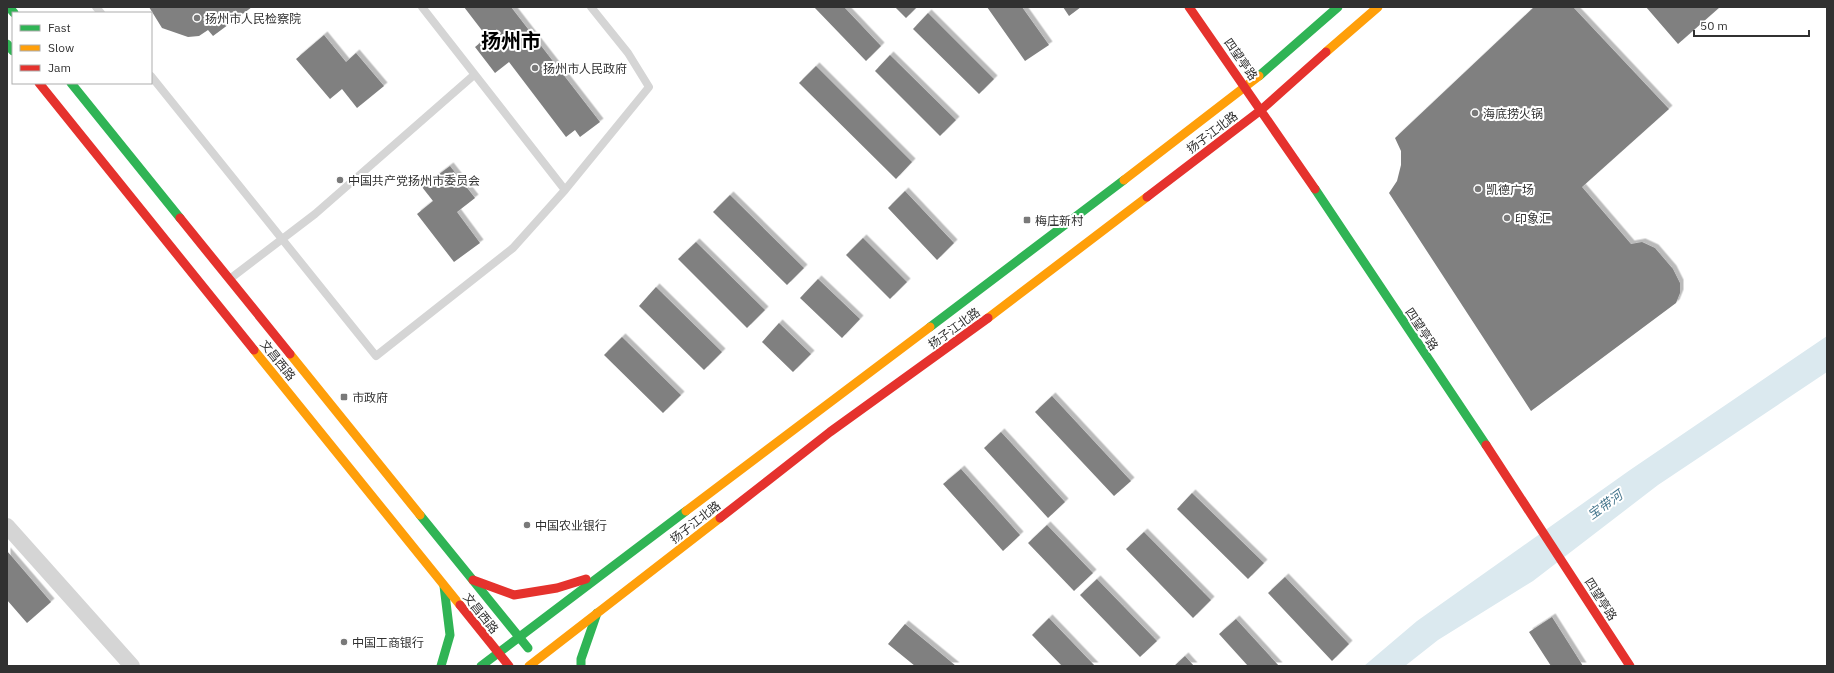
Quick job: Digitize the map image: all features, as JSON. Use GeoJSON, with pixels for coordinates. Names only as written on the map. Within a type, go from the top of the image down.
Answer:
{"type":"FeatureCollection","features":[{"type":"Feature","properties":{"kind":"main road","name":"四望亭路"},"geometry":{"type":"LineString","coordinates":[[1189,7],[1261,110],[1538,525],[1630,666]]}},
{"type":"Feature","properties":{"kind":"main road","name":"扬子江北路"},"geometry":{"type":"LineString","coordinates":[[480,666],[1246,88],[1338,7]]}},
{"type":"Feature","properties":{"kind":"main road","name":"扬子江北路"},"geometry":{"type":"LineString","coordinates":[[529,666],[539,663],[597,613],[830,432],[999,310],[1261,110],[1378,7]]}},
{"type":"Feature","properties":{"kind":"main road","name":"文昌西路"},"geometry":{"type":"LineString","coordinates":[[40,84],[509,666]]}},
{"type":"Feature","properties":{"kind":"main road","name":"文昌西路"},"geometry":{"type":"LineString","coordinates":[[72,84],[539,663]]}},
{"type":"Feature","properties":{"kind":"main road"},"geometry":{"type":"LineString","coordinates":[[472,579],[514,595],[557,588],[604,572]]}},
{"type":"Feature","properties":{"kind":"main road"},"geometry":{"type":"LineString","coordinates":[[441,666],[450,635],[444,586]]}},
{"type":"Feature","properties":{"kind":"main road"},"geometry":{"type":"LineString","coordinates":[[582,666],[581,659],[597,613]]}},
{"type":"Feature","properties":{"kind":"street"},"geometry":{"type":"LineString","coordinates":[[7,526],[132,666]]}},
{"type":"Feature","properties":{"kind":"lane"},"geometry":{"type":"LineString","coordinates":[[422,7],[565,190]]}},
{"type":"Feature","properties":{"kind":"lane"},"geometry":{"type":"LineString","coordinates":[[152,77],[376,356],[513,248],[565,190],[649,87],[628,53],[591,7]]}},
{"type":"Feature","properties":{"kind":"lane"},"geometry":{"type":"LineString","coordinates":[[229,279],[315,214],[474,75]]}},
{"type":"Feature","properties":{"kind":"water","name":"宝带河"},"geometry":{"type":"Polygon","coordinates":[[[1827,336],[1827,372],[1658,485],[1533,581],[1438,640],[1405,666],[1364,666],[1417,621],[1630,470],[1827,336]]]}},
{"type":"Feature","properties":{"kind":"building","name":"扬州市人民检察院"},"geometry":{"type":"Polygon","coordinates":[[[149,7],[252,7],[213,36],[208,30],[199,36],[188,37],[162,28],[149,7]]]}},
{"type":"Feature","properties":{"kind":"building","name":"扬州市人民政府"},"geometry":{"type":"Polygon","coordinates":[[[464,7],[511,7],[600,122],[580,137],[575,130],[566,137],[509,62],[495,73],[475,47],[487,37],[464,7]]]}},
{"type":"Feature","properties":{"kind":"building"},"geometry":{"type":"Polygon","coordinates":[[[814,7],[844,7],[881,46],[866,61],[814,7]]]}},
{"type":"Feature","properties":{"kind":"building"},"geometry":{"type":"Polygon","coordinates":[[[895,7],[917,7],[906,18],[895,7]]]}},
{"type":"Feature","properties":{"kind":"building"},"geometry":{"type":"Polygon","coordinates":[[[987,7],[1022,7],[1049,45],[1025,61],[987,7]]]}},
{"type":"Feature","properties":{"kind":"building"},"geometry":{"type":"Polygon","coordinates":[[[1063,7],[1081,7],[1069,16],[1063,7]]]}},
{"type":"Feature","properties":{"kind":"building","name":"印象汇"},"geometry":{"type":"Polygon","coordinates":[[[1534,7],[1573,7],[1669,109],[1582,187],[1631,244],[1642,242],[1655,248],[1673,269],[1680,283],[1680,293],[1676,303],[1531,411],[1389,193],[1397,181],[1401,165],[1401,151],[1395,138],[1534,7]]]}},
{"type":"Feature","properties":{"kind":"building"},"geometry":{"type":"Polygon","coordinates":[[[1646,7],[1720,7],[1678,44],[1646,7]]]}},
{"type":"Feature","properties":{"kind":"building"},"geometry":{"type":"Polygon","coordinates":[[[928,13],[994,79],[979,94],[913,29],[928,13]]]}},
{"type":"Feature","properties":{"kind":"building"},"geometry":{"type":"Polygon","coordinates":[[[324,35],[346,62],[356,53],[384,86],[357,108],[342,89],[330,99],[296,59],[324,35]]]}},
{"type":"Feature","properties":{"kind":"building"},"geometry":{"type":"Polygon","coordinates":[[[890,55],[956,120],[940,136],[875,71],[890,55]]]}},
{"type":"Feature","properties":{"kind":"building"},"geometry":{"type":"Polygon","coordinates":[[[816,66],[912,162],[896,179],[799,83],[816,66]]]}},
{"type":"Feature","properties":{"kind":"building"},"geometry":{"type":"Polygon","coordinates":[[[450,166],[475,198],[457,212],[480,243],[454,262],[417,214],[433,201],[422,187],[450,166]]]}},
{"type":"Feature","properties":{"kind":"building"},"geometry":{"type":"Polygon","coordinates":[[[905,191],[954,243],[937,260],[888,208],[905,191]]]}},
{"type":"Feature","properties":{"kind":"building"},"geometry":{"type":"Polygon","coordinates":[[[730,195],[804,268],[787,285],[713,212],[730,195]]]}},
{"type":"Feature","properties":{"kind":"building"},"geometry":{"type":"Polygon","coordinates":[[[863,238],[907,282],[890,299],[846,255],[863,238]]]}},
{"type":"Feature","properties":{"kind":"building"},"geometry":{"type":"Polygon","coordinates":[[[696,242],[765,310],[747,328],[678,259],[696,242]]]}},
{"type":"Feature","properties":{"kind":"building"},"geometry":{"type":"Polygon","coordinates":[[[818,279],[860,319],[842,338],[800,298],[818,279]]]}},
{"type":"Feature","properties":{"kind":"building"},"geometry":{"type":"Polygon","coordinates":[[[656,287],[722,352],[704,370],[639,306],[656,287]]]}},
{"type":"Feature","properties":{"kind":"building"},"geometry":{"type":"Polygon","coordinates":[[[779,323],[811,354],[793,372],[762,342],[779,323]]]}},
{"type":"Feature","properties":{"kind":"building"},"geometry":{"type":"Polygon","coordinates":[[[622,337],[681,395],[663,413],[604,355],[622,337]]]}},
{"type":"Feature","properties":{"kind":"building"},"geometry":{"type":"Polygon","coordinates":[[[1052,396],[1131,481],[1114,496],[1035,412],[1052,396]]]}},
{"type":"Feature","properties":{"kind":"building"},"geometry":{"type":"Polygon","coordinates":[[[1001,432],[1065,502],[1048,518],[984,448],[1001,432]]]}},
{"type":"Feature","properties":{"kind":"building"},"geometry":{"type":"Polygon","coordinates":[[[961,469],[1020,535],[1003,551],[943,484],[961,469]]]}},
{"type":"Feature","properties":{"kind":"building"},"geometry":{"type":"Polygon","coordinates":[[[1192,493],[1264,563],[1248,579],[1177,509],[1192,493]]]}},
{"type":"Feature","properties":{"kind":"building"},"geometry":{"type":"Polygon","coordinates":[[[1047,525],[1093,573],[1074,591],[1028,543],[1047,525]]]}},
{"type":"Feature","properties":{"kind":"building"},"geometry":{"type":"Polygon","coordinates":[[[1144,532],[1211,600],[1193,618],[1126,549],[1144,532]]]}},
{"type":"Feature","properties":{"kind":"building"},"geometry":{"type":"Polygon","coordinates":[[[7,551],[51,602],[27,623],[7,600],[7,551]]]}},
{"type":"Feature","properties":{"kind":"building"},"geometry":{"type":"Polygon","coordinates":[[[1285,577],[1349,644],[1332,661],[1268,593],[1285,577]]]}},
{"type":"Feature","properties":{"kind":"building"},"geometry":{"type":"Polygon","coordinates":[[[1097,579],[1157,641],[1140,657],[1080,595],[1097,579]]]}},
{"type":"Feature","properties":{"kind":"building"},"geometry":{"type":"Polygon","coordinates":[[[1552,617],[1583,666],[1551,666],[1529,632],[1552,617]]]}},
{"type":"Feature","properties":{"kind":"building"},"geometry":{"type":"Polygon","coordinates":[[[1049,618],[1095,666],[1062,666],[1032,635],[1049,618]]]}},
{"type":"Feature","properties":{"kind":"building"},"geometry":{"type":"Polygon","coordinates":[[[1236,619],[1279,666],[1248,666],[1219,634],[1236,619]]]}},
{"type":"Feature","properties":{"kind":"building"},"geometry":{"type":"Polygon","coordinates":[[[905,624],[956,666],[915,666],[888,644],[905,624]]]}},
{"type":"Feature","properties":{"kind":"building"},"geometry":{"type":"Polygon","coordinates":[[[1185,656],[1194,666],[1174,666],[1185,656]]]}},
{"type":"Feature","properties":{"kind":"traffic: fast"},"geometry":{"type":"LineString","coordinates":[[9,7],[13,12]]}},
{"type":"Feature","properties":{"kind":"traffic: fast"},"geometry":{"type":"LineString","coordinates":[[1259,76],[1338,7]]}},
{"type":"Feature","properties":{"kind":"traffic: fast"},"geometry":{"type":"LineString","coordinates":[[7,44],[12,50]]}},
{"type":"Feature","properties":{"kind":"traffic: fast"},"geometry":{"type":"LineString","coordinates":[[72,84],[180,218]]}},
{"type":"Feature","properties":{"kind":"traffic: fast"},"geometry":{"type":"LineString","coordinates":[[930,327],[1124,180]]}},
{"type":"Feature","properties":{"kind":"traffic: fast"},"geometry":{"type":"LineString","coordinates":[[1315,189],[1486,445]]}},
{"type":"Feature","properties":{"kind":"traffic: fast"},"geometry":{"type":"LineString","coordinates":[[481,666],[686,511]]}},
{"type":"Feature","properties":{"kind":"traffic: fast"},"geometry":{"type":"LineString","coordinates":[[420,515],[528,648]]}},
{"type":"Feature","properties":{"kind":"traffic: fast"},"geometry":{"type":"LineString","coordinates":[[441,666],[450,635],[444,586]]}},
{"type":"Feature","properties":{"kind":"traffic: fast"},"geometry":{"type":"LineString","coordinates":[[581,666],[581,659],[597,613]]}},
{"type":"Feature","properties":{"kind":"traffic: slow"},"geometry":{"type":"LineString","coordinates":[[1326,52],[1378,7]]}},
{"type":"Feature","properties":{"kind":"traffic: slow"},"geometry":{"type":"LineString","coordinates":[[1124,180],[1259,76]]}},
{"type":"Feature","properties":{"kind":"traffic: slow"},"geometry":{"type":"LineString","coordinates":[[988,318],[1147,197]]}},
{"type":"Feature","properties":{"kind":"traffic: slow"},"geometry":{"type":"LineString","coordinates":[[686,511],[930,327]]}},
{"type":"Feature","properties":{"kind":"traffic: slow"},"geometry":{"type":"LineString","coordinates":[[254,350],[460,605]]}},
{"type":"Feature","properties":{"kind":"traffic: slow"},"geometry":{"type":"LineString","coordinates":[[290,354],[420,515]]}},
{"type":"Feature","properties":{"kind":"traffic: slow"},"geometry":{"type":"LineString","coordinates":[[529,666],[720,518]]}},
{"type":"Feature","properties":{"kind":"traffic: jam"},"geometry":{"type":"LineString","coordinates":[[1189,7],[1315,189]]}},
{"type":"Feature","properties":{"kind":"traffic: jam"},"geometry":{"type":"LineString","coordinates":[[1147,197],[1261,110],[1326,52]]}},
{"type":"Feature","properties":{"kind":"traffic: jam"},"geometry":{"type":"LineString","coordinates":[[40,84],[254,350]]}},
{"type":"Feature","properties":{"kind":"traffic: jam"},"geometry":{"type":"LineString","coordinates":[[180,218],[290,354]]}},
{"type":"Feature","properties":{"kind":"traffic: jam"},"geometry":{"type":"LineString","coordinates":[[720,518],[830,432],[988,318]]}},
{"type":"Feature","properties":{"kind":"traffic: jam"},"geometry":{"type":"LineString","coordinates":[[1486,445],[1630,666]]}},
{"type":"Feature","properties":{"kind":"traffic: jam"},"geometry":{"type":"LineString","coordinates":[[473,580],[514,595],[557,588],[586,579]]}},
{"type":"Feature","properties":{"kind":"traffic: jam"},"geometry":{"type":"LineString","coordinates":[[460,605],[509,666]]}},
{"type":"Feature","properties":{"kind":"place","name":"扬州市人民检察院"},"geometry":{"type":"Point","coordinates":[197,18]}},
{"type":"Feature","properties":{"kind":"place","name":"扬州市人民政府"},"geometry":{"type":"Point","coordinates":[535,68]}},
{"type":"Feature","properties":{"kind":"place","name":"海底捞火锅"},"geometry":{"type":"Point","coordinates":[1475,113]}},
{"type":"Feature","properties":{"kind":"place","name":"中国共产党扬州市委员会"},"geometry":{"type":"Point","coordinates":[340,180]}},
{"type":"Feature","properties":{"kind":"place","name":"凯德广场"},"geometry":{"type":"Point","coordinates":[1478,189]}},
{"type":"Feature","properties":{"kind":"place","name":"印象汇"},"geometry":{"type":"Point","coordinates":[1507,218]}},
{"type":"Feature","properties":{"kind":"place","name":"梅庄新村"},"geometry":{"type":"Point","coordinates":[1027,220]}},
{"type":"Feature","properties":{"kind":"place","name":"市政府"},"geometry":{"type":"Point","coordinates":[344,397]}},
{"type":"Feature","properties":{"kind":"place","name":"中国农业银行"},"geometry":{"type":"Point","coordinates":[527,525]}},
{"type":"Feature","properties":{"kind":"place","name":"中国工商银行"},"geometry":{"type":"Point","coordinates":[344,642]}},
{"type":"Feature","properties":{"kind":"district","name":"扬州市"},"geometry":{"type":"Point","coordinates":[511,40]}}]}
